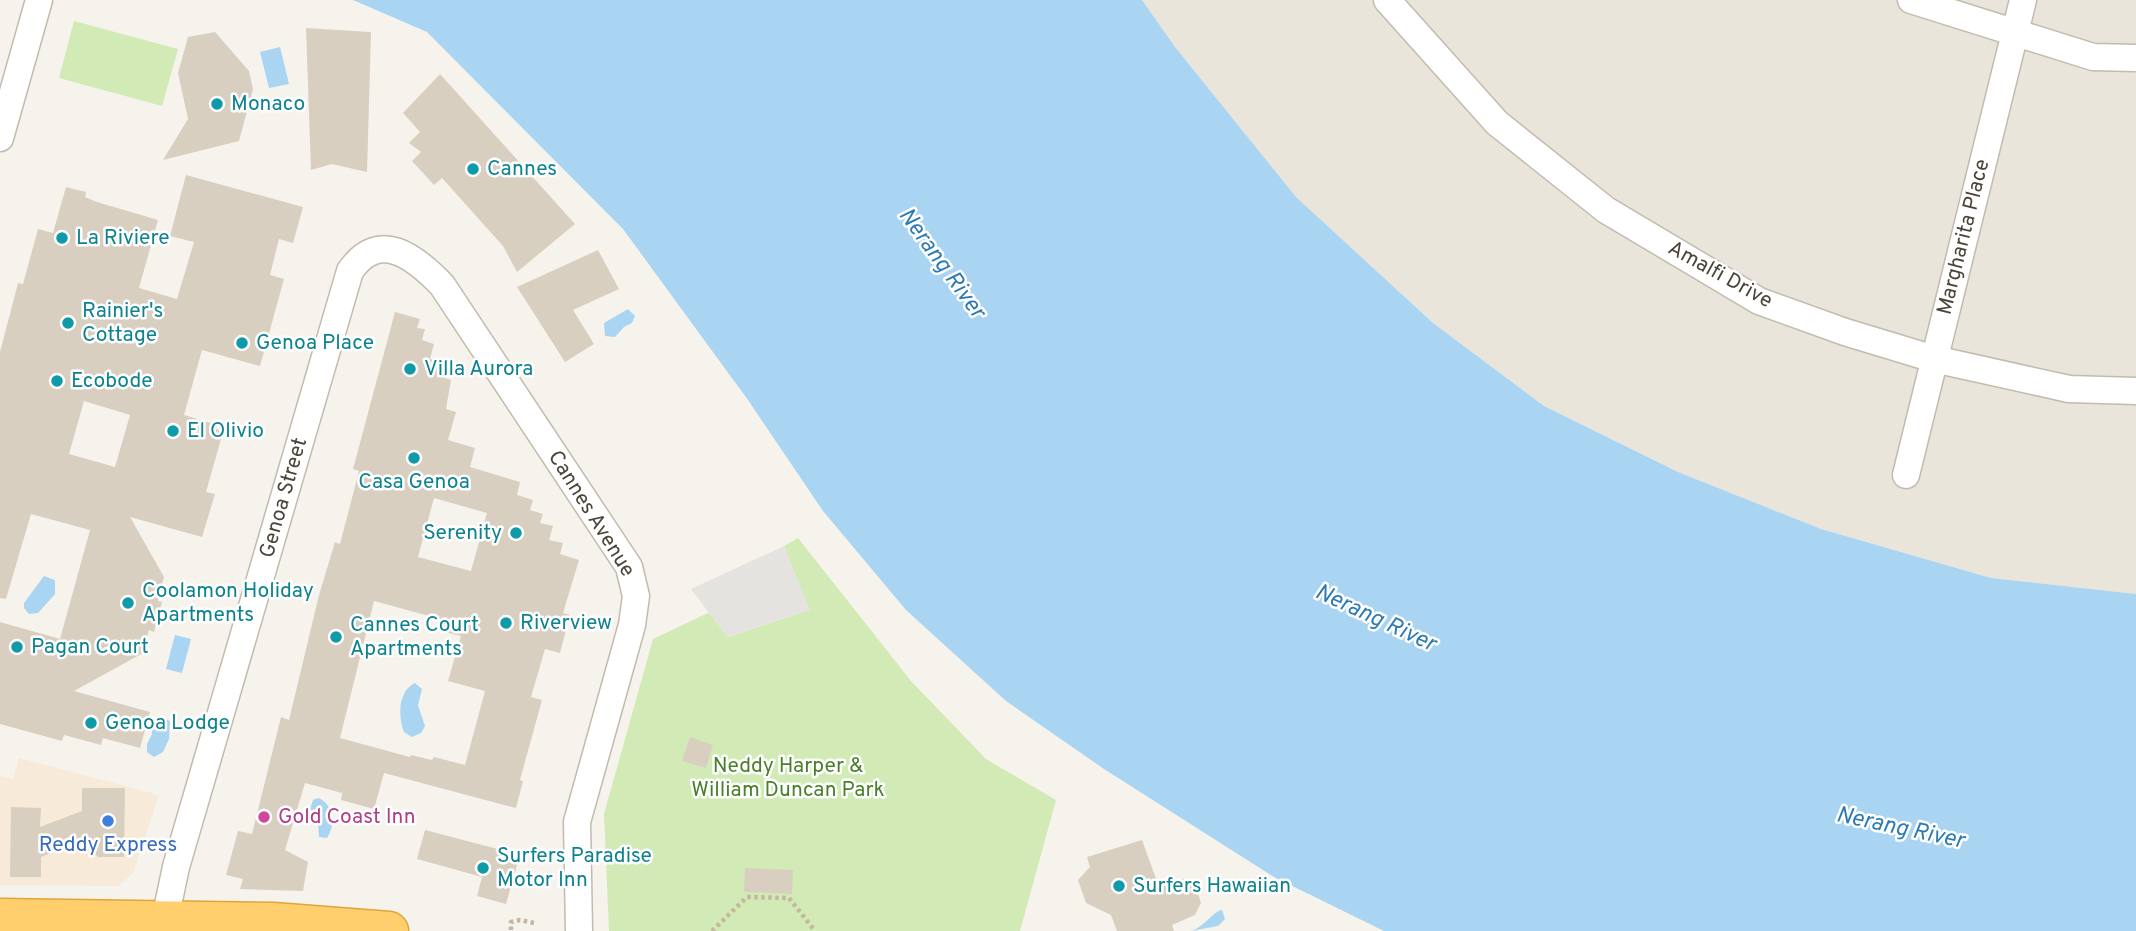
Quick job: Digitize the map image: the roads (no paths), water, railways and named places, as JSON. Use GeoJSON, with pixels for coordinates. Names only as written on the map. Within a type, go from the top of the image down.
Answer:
{"type":"FeatureCollection","features":[{"type":"Feature","properties":{"kind":"highway"},"geometry":{"type":"LineString","coordinates":[[0,918],[294,923],[389,931]]}},
{"type":"Feature","properties":{"kind":"street"},"geometry":{"type":"LineString","coordinates":[[0,138],[39,0]]}},
{"type":"Feature","properties":{"kind":"street","name":"Amalfi Drive"},"geometry":{"type":"LineString","coordinates":[[1387,0],[1497,122],[1606,210],[1759,301],[1845,332],[1934,359],[2069,389],[2136,391]]}},
{"type":"Feature","properties":{"kind":"street"},"geometry":{"type":"LineString","coordinates":[[1911,0],[2093,57],[2136,58]]}},
{"type":"Feature","properties":{"kind":"street","name":"Margharita Place"},"geometry":{"type":"LineString","coordinates":[[1906,475],[2023,0]]}},
{"type":"Feature","properties":{"kind":"street","name":"Genoa Street"},"geometry":{"type":"LineString","coordinates":[[165,919],[176,867],[350,271],[361,255],[374,249]]}},
{"type":"Feature","properties":{"kind":"street","name":"Cannes Avenue"},"geometry":{"type":"LineString","coordinates":[[374,249],[404,254],[422,265],[442,285],[621,553],[635,584],[632,625],[576,822],[579,931]]}},
{"type":"Feature","properties":{"kind":"water","name":"Nerang River"},"geometry":{"type":"Polygon","coordinates":[[[353,0],[1142,0],[1175,47],[1296,197],[1433,323],[1544,406],[1678,472],[1821,529],[1991,578],[2136,594],[2136,931],[1384,931],[1274,877],[1104,769],[1006,701],[906,610],[823,511],[748,400],[623,229],[427,32],[353,0]]]}},
{"type":"Feature","properties":{"kind":"water"},"geometry":{"type":"Polygon","coordinates":[[[280,47],[289,84],[269,88],[260,52],[280,47]]]}},
{"type":"Feature","properties":{"kind":"water"},"geometry":{"type":"Polygon","coordinates":[[[628,309],[635,316],[632,323],[615,337],[605,336],[604,323],[628,309]]]}},
{"type":"Feature","properties":{"kind":"water"},"geometry":{"type":"Polygon","coordinates":[[[44,576],[55,580],[55,594],[38,613],[29,614],[24,603],[44,576]]]}},
{"type":"Feature","properties":{"kind":"water"},"geometry":{"type":"Polygon","coordinates":[[[175,635],[191,639],[182,673],[166,669],[175,635]]]}},
{"type":"Feature","properties":{"kind":"water"},"geometry":{"type":"Polygon","coordinates":[[[415,683],[422,689],[418,705],[425,726],[421,733],[412,737],[404,732],[400,712],[405,692],[415,683]]]}},
{"type":"Feature","properties":{"kind":"water"},"geometry":{"type":"Polygon","coordinates":[[[160,716],[170,721],[169,739],[163,752],[154,757],[147,752],[147,744],[152,734],[151,721],[160,716]]]}},
{"type":"Feature","properties":{"kind":"water"},"geometry":{"type":"Polygon","coordinates":[[[318,798],[327,805],[332,815],[332,827],[327,838],[319,837],[318,822],[310,809],[313,800],[318,798]]]}},
{"type":"Feature","properties":{"kind":"water"},"geometry":{"type":"Polygon","coordinates":[[[1222,910],[1225,919],[1218,926],[1191,931],[1201,926],[1222,910]]]}},
{"type":"Feature","properties":{"kind":"place","name":"Monaco"},"geometry":{"type":"Point","coordinates":[217,104]}},
{"type":"Feature","properties":{"kind":"place","name":"Cannes"},"geometry":{"type":"Point","coordinates":[473,169]}},
{"type":"Feature","properties":{"kind":"place","name":"La Riviere"},"geometry":{"type":"Point","coordinates":[62,238]}},
{"type":"Feature","properties":{"kind":"place","name":"Rainier's Cottage"},"geometry":{"type":"Point","coordinates":[68,323]}},
{"type":"Feature","properties":{"kind":"place","name":"Genoa Place"},"geometry":{"type":"Point","coordinates":[242,343]}},
{"type":"Feature","properties":{"kind":"place","name":"Villa Aurora"},"geometry":{"type":"Point","coordinates":[410,369]}},
{"type":"Feature","properties":{"kind":"place","name":"Ecobode"},"geometry":{"type":"Point","coordinates":[57,381]}},
{"type":"Feature","properties":{"kind":"place","name":"El Olivio"},"geometry":{"type":"Point","coordinates":[173,431]}},
{"type":"Feature","properties":{"kind":"place","name":"Casa Genoa"},"geometry":{"type":"Point","coordinates":[414,458]}},
{"type":"Feature","properties":{"kind":"place","name":"Serenity"},"geometry":{"type":"Point","coordinates":[516,533]}},
{"type":"Feature","properties":{"kind":"place","name":"Coolamon Holiday Apartments"},"geometry":{"type":"Point","coordinates":[128,603]}},
{"type":"Feature","properties":{"kind":"place","name":"Riverview"},"geometry":{"type":"Point","coordinates":[506,623]}},
{"type":"Feature","properties":{"kind":"place","name":"Cannes Court Apartments"},"geometry":{"type":"Point","coordinates":[336,637]}},
{"type":"Feature","properties":{"kind":"place","name":"Pagan Court"},"geometry":{"type":"Point","coordinates":[17,647]}},
{"type":"Feature","properties":{"kind":"place","name":"Genoa Lodge"},"geometry":{"type":"Point","coordinates":[91,723]}},
{"type":"Feature","properties":{"kind":"place","name":"Gold Coast Inn"},"geometry":{"type":"Point","coordinates":[264,817]}},
{"type":"Feature","properties":{"kind":"place","name":"Reddy Express"},"geometry":{"type":"Point","coordinates":[108,821]}},
{"type":"Feature","properties":{"kind":"place","name":"Surfers Paradise Motor Inn"},"geometry":{"type":"Point","coordinates":[483,868]}},
{"type":"Feature","properties":{"kind":"place","name":"Surfers Hawaiian"},"geometry":{"type":"Point","coordinates":[1119,886]}},
{"type":"Feature","properties":{"kind":"park label","name":"Neddy Harper & William Duncan Park"},"geometry":{"type":"Point","coordinates":[788,778]}}]}
